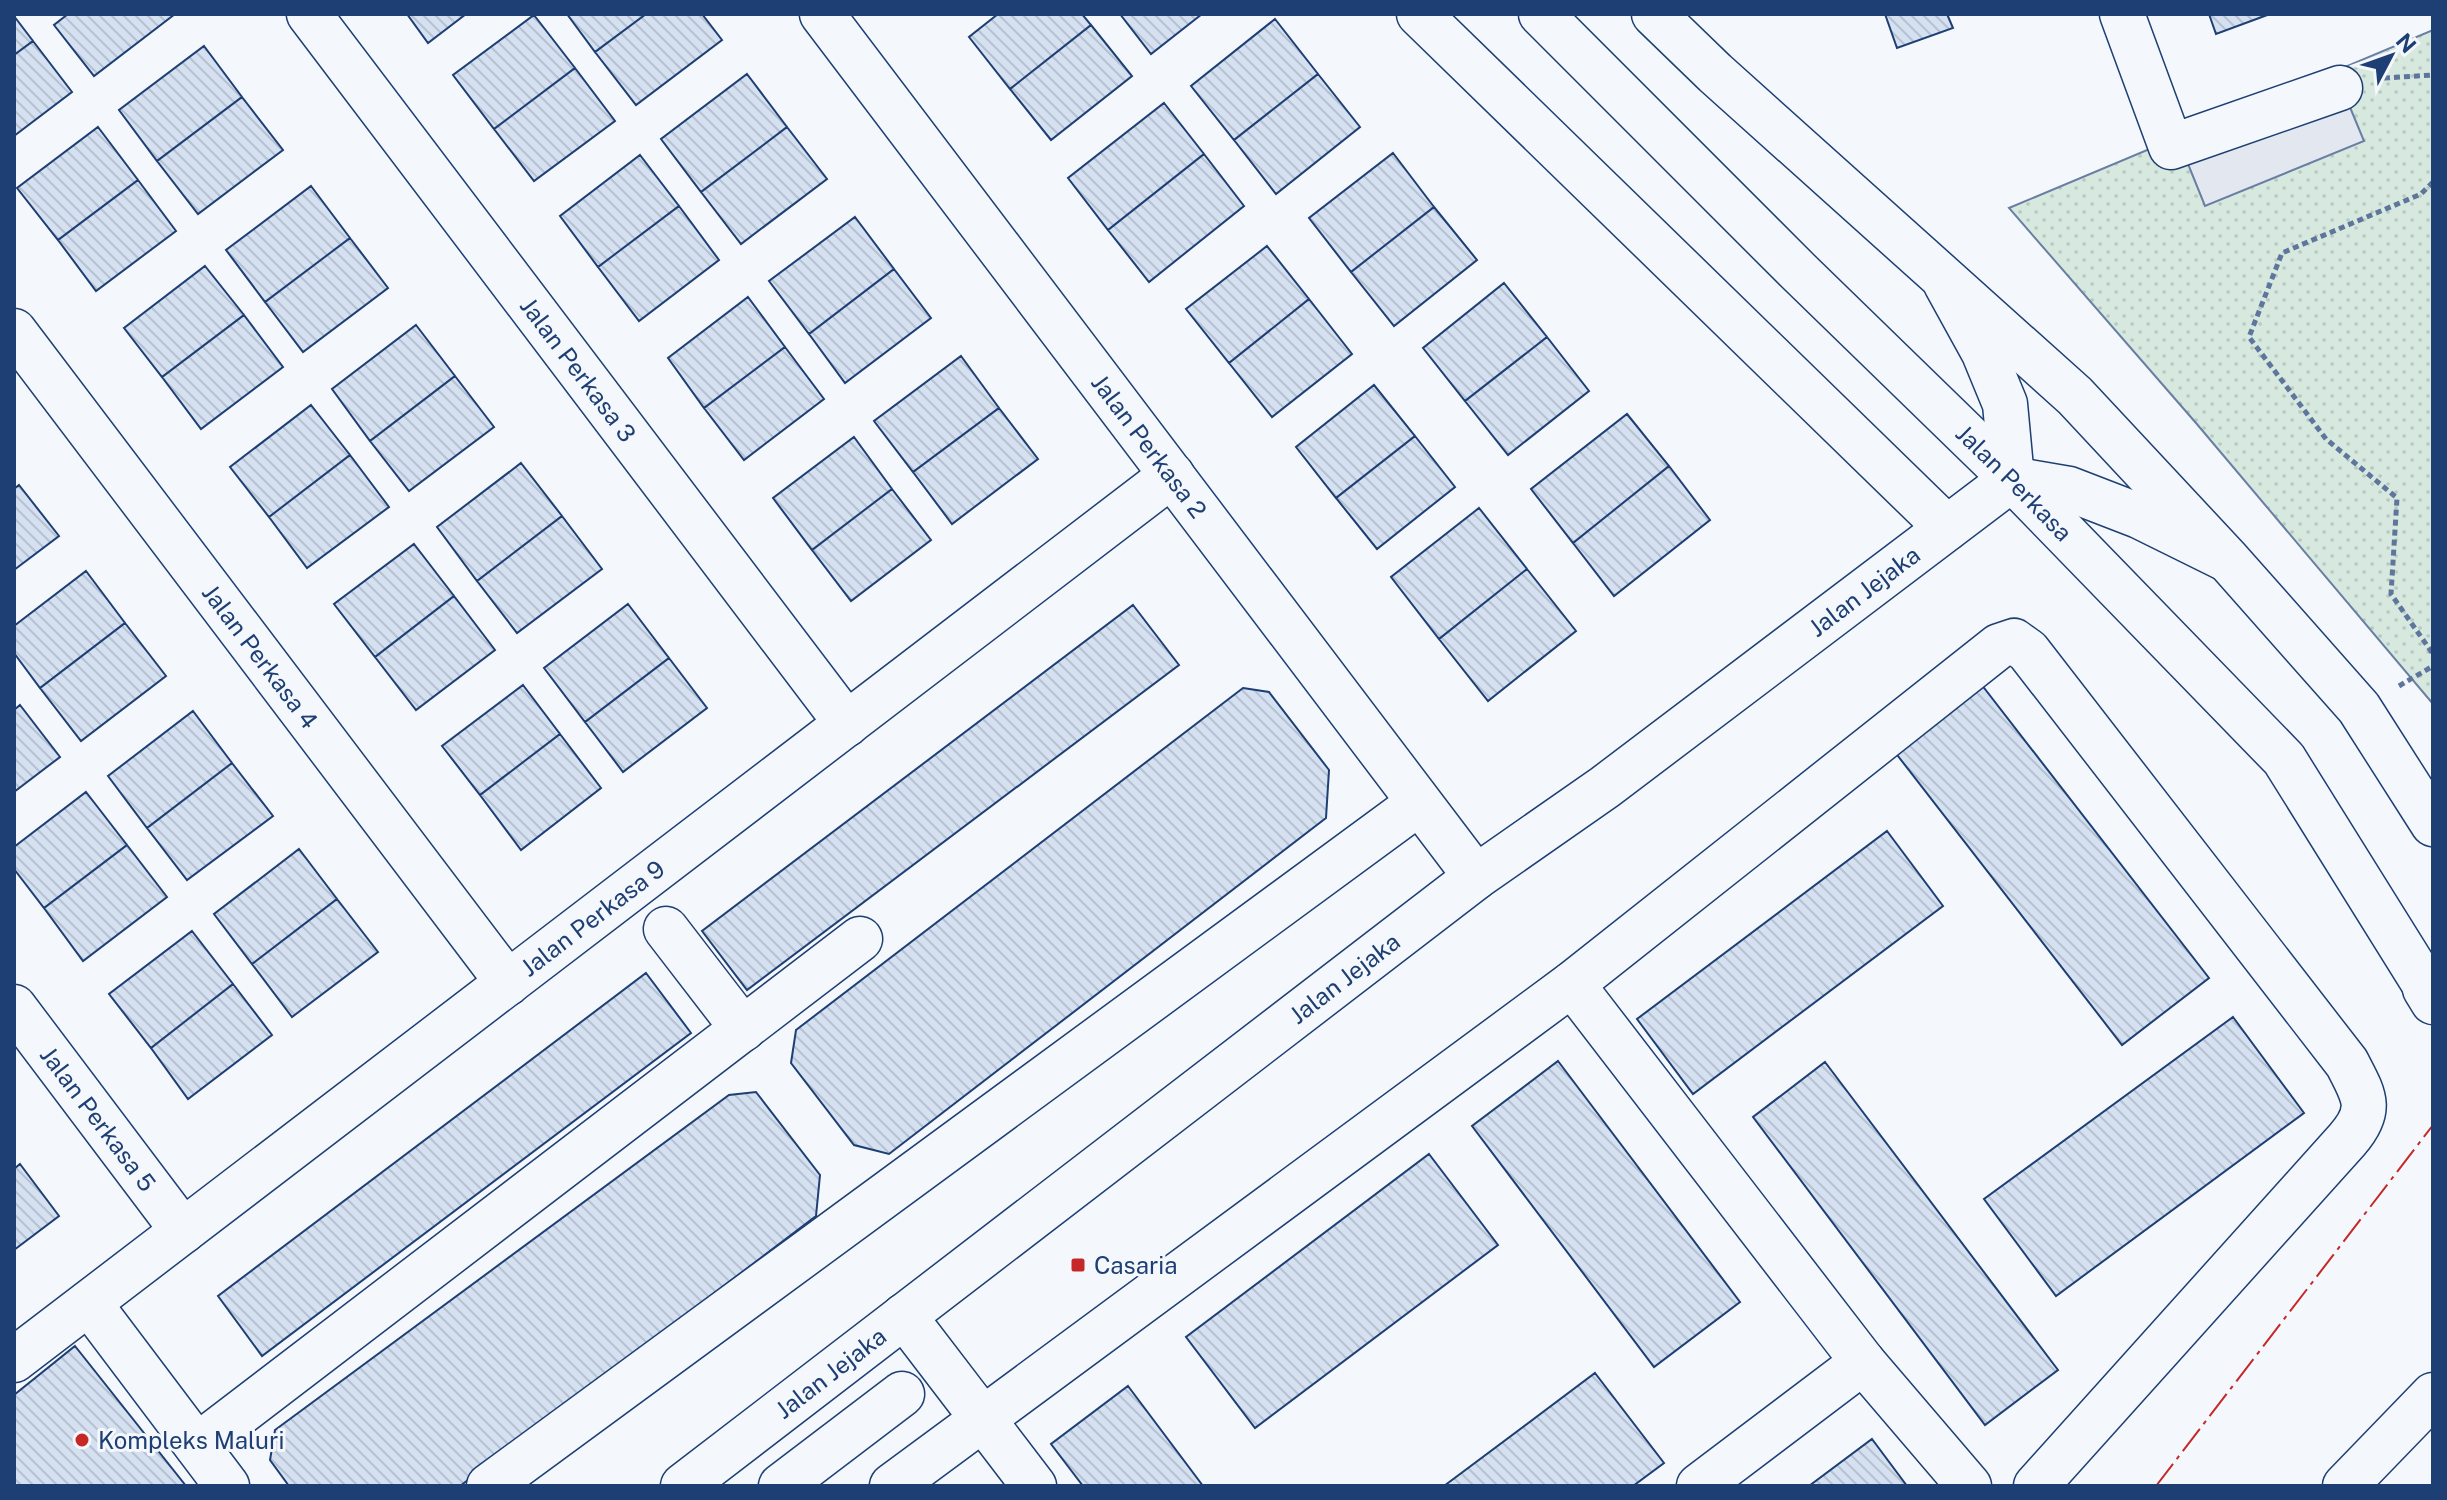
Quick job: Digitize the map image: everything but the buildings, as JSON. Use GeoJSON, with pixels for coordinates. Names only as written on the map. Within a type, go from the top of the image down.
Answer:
{"type":"FeatureCollection","features":[{"type":"Feature","properties":{"kind":"street","name":"Jalan Perkasa 3"},"geometry":{"type":"LineString","coordinates":[[309,14],[847,724]]}},
{"type":"Feature","properties":{"kind":"street","name":"Jalan Perkasa 2"},"geometry":{"type":"LineString","coordinates":[[822,14],[1476,877]]}},
{"type":"Feature","properties":{"kind":"street"},"geometry":{"type":"LineString","coordinates":[[1419,14],[1947,528]]}},
{"type":"Feature","properties":{"kind":"street","name":"Jalan Perkasa"},"geometry":{"type":"LineString","coordinates":[[1541,14],[2012,479],[2284,759],[2430,996]]}},
{"type":"Feature","properties":{"kind":"street"},"geometry":{"type":"LineString","coordinates":[[1654,14],[1715,73],[2075,396],[2228,560],[2359,708],[2433,824]]}},
{"type":"Feature","properties":{"kind":"street"},"geometry":{"type":"LineString","coordinates":[[2122,14],[2171,147],[2340,88]]}},
{"type":"Feature","properties":{"kind":"street"},"geometry":{"type":"LineString","coordinates":[[1942,276],[1984,353],[2005,404],[2012,479],[2069,489],[2139,516],[2228,560]]}},
{"type":"Feature","properties":{"kind":"street","name":"Jalan Perkasa 4"},"geometry":{"type":"LineString","coordinates":[[14,331],[508,983]]}},
{"type":"Feature","properties":{"kind":"street","name":"Jalan Perkasa 9"},"geometry":{"type":"LineString","coordinates":[[14,1360],[1172,475]]}},
{"type":"Feature","properties":{"kind":"street","name":"Jalan Jejaka"},"geometry":{"type":"LineString","coordinates":[[683,1486],[1476,877],[1605,787],[2012,479]]}},
{"type":"Feature","properties":{"kind":"street"},"geometry":{"type":"LineString","coordinates":[[892,1486],[1572,984],[1999,646],[2014,641],[2028,651],[2347,1063],[2365,1105],[2362,1123],[2036,1486]]}},
{"type":"Feature","properties":{"kind":"street"},"geometry":{"type":"LineString","coordinates":[[489,1486],[1419,803]]}},
{"type":"Feature","properties":{"kind":"street"},"geometry":{"type":"LineString","coordinates":[[666,929],[743,1029]]}},
{"type":"Feature","properties":{"kind":"street"},"geometry":{"type":"LineString","coordinates":[[197,1446],[860,939]]}},
{"type":"Feature","properties":{"kind":"street"},"geometry":{"type":"LineString","coordinates":[[1572,984],[1863,1362],[1969,1486]]}},
{"type":"Feature","properties":{"kind":"street","name":"Jalan Perkasa 5"},"geometry":{"type":"LineString","coordinates":[[14,1007],[183,1231]]}},
{"type":"Feature","properties":{"kind":"street"},"geometry":{"type":"LineString","coordinates":[[89,1303],[227,1486]]}},
{"type":"Feature","properties":{"kind":"street"},"geometry":{"type":"LineString","coordinates":[[904,1316],[1034,1486]]}},
{"type":"Feature","properties":{"kind":"street"},"geometry":{"type":"LineString","coordinates":[[1699,1486],[1863,1362]]}},
{"type":"Feature","properties":{"kind":"street"},"geometry":{"type":"LineString","coordinates":[[781,1486],[902,1394]]}},
{"type":"Feature","properties":{"kind":"street"},"geometry":{"type":"LineString","coordinates":[[2345,1486],[2433,1395]]}},
{"type":"Feature","properties":{"kind":"path"},"geometry":{"type":"LineString","coordinates":[[2433,182],[2421,194],[2282,253],[2249,337],[2326,439],[2397,498],[2391,594],[2433,654]]}},
{"type":"Feature","properties":{"kind":"shaded area"},"geometry":{"type":"Polygon","coordinates":[[[2433,30],[2433,704],[2196,423],[2009,208],[2433,30]]]}},
{"type":"Feature","properties":{"kind":"shaded area"},"geometry":{"type":"Polygon","coordinates":[[[2347,100],[2364,141],[2205,206],[2188,164],[2347,100]]]}},
{"type":"Feature","properties":{"kind":"power"},"geometry":{"type":"LineString","coordinates":[[2156,1486],[2433,1125]]}},
{"type":"Feature","properties":{"kind":"place","name":"Casaria"},"geometry":{"type":"Point","coordinates":[1078,1265]}},
{"type":"Feature","properties":{"kind":"place","name":"Kompleks Maluri"},"geometry":{"type":"Point","coordinates":[82,1440]}}]}
